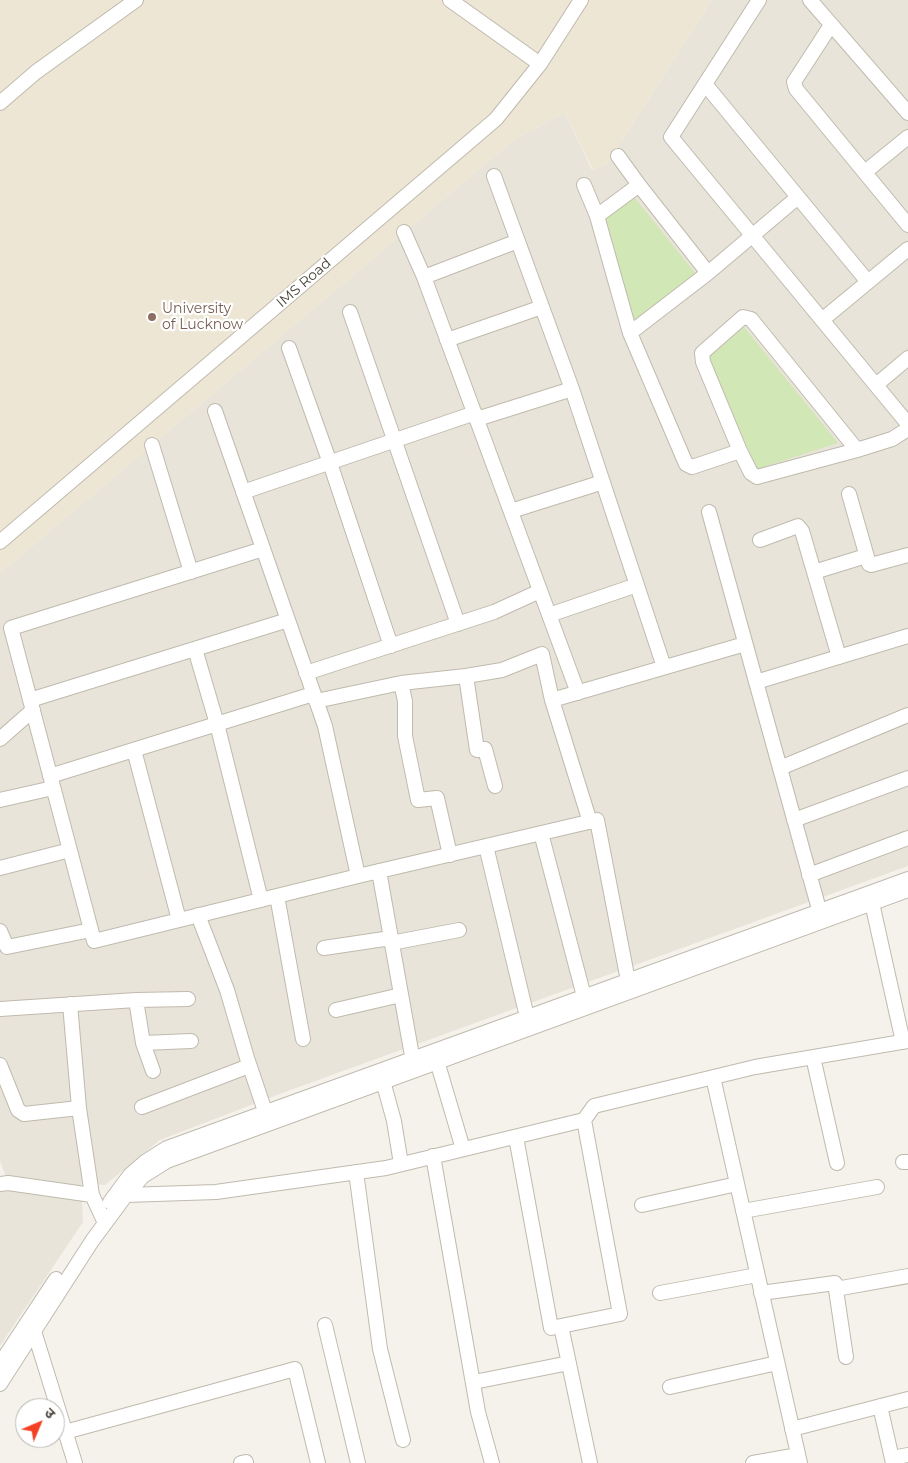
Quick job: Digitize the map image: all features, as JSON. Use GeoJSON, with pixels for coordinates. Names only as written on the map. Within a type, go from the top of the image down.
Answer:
{"type":"FeatureCollection","features":[{"type":"Feature","properties":{"kind":"street"},"geometry":{"type":"LineString","coordinates":[[0,104],[36,72],[136,0]]}},
{"type":"Feature","properties":{"kind":"street"},"geometry":{"type":"LineString","coordinates":[[450,0],[540,64]]}},
{"type":"Feature","properties":{"kind":"street","name":"IMS Road"},"geometry":{"type":"LineString","coordinates":[[0,542],[496,119],[540,64],[581,0]]}},
{"type":"Feature","properties":{"kind":"street"},"geometry":{"type":"LineString","coordinates":[[759,0],[671,136],[908,424]]}},
{"type":"Feature","properties":{"kind":"street"},"geometry":{"type":"LineString","coordinates":[[810,0],[908,112]]}},
{"type":"Feature","properties":{"kind":"street"},"geometry":{"type":"LineString","coordinates":[[831,24],[794,82],[796,89],[908,225]]}},
{"type":"Feature","properties":{"kind":"street"},"geometry":{"type":"LineString","coordinates":[[705,84],[868,282]]}},
{"type":"Feature","properties":{"kind":"street"},"geometry":{"type":"LineString","coordinates":[[865,172],[908,137]]}},
{"type":"Feature","properties":{"kind":"street"},"geometry":{"type":"LineString","coordinates":[[618,156],[708,273]]}},
{"type":"Feature","properties":{"kind":"street"},"geometry":{"type":"LineString","coordinates":[[494,176],[572,389],[664,668]]}},
{"type":"Feature","properties":{"kind":"street"},"geometry":{"type":"LineString","coordinates":[[584,185],[597,216],[630,333],[686,464],[692,467],[740,452]]}},
{"type":"Feature","properties":{"kind":"street"},"geometry":{"type":"LineString","coordinates":[[597,216],[639,185]]}},
{"type":"Feature","properties":{"kind":"street"},"geometry":{"type":"LineString","coordinates":[[630,333],[708,273],[798,197]]}},
{"type":"Feature","properties":{"kind":"street"},"geometry":{"type":"LineString","coordinates":[[404,232],[424,277],[578,692]]}},
{"type":"Feature","properties":{"kind":"street"},"geometry":{"type":"LineString","coordinates":[[424,277],[518,241]]}},
{"type":"Feature","properties":{"kind":"street"},"geometry":{"type":"LineString","coordinates":[[822,320],[908,249]]}},
{"type":"Feature","properties":{"kind":"street"},"geometry":{"type":"LineString","coordinates":[[447,340],[542,307]]}},
{"type":"Feature","properties":{"kind":"street"},"geometry":{"type":"LineString","coordinates":[[350,312],[458,624]]}},
{"type":"Feature","properties":{"kind":"street"},"geometry":{"type":"LineString","coordinates":[[857,450],[751,318],[743,317],[702,353],[703,362],[740,452],[751,473],[757,477],[857,450],[892,440],[908,429]]}},
{"type":"Feature","properties":{"kind":"street"},"geometry":{"type":"LineString","coordinates":[[289,348],[330,462],[391,646]]}},
{"type":"Feature","properties":{"kind":"street"},"geometry":{"type":"LineString","coordinates":[[876,385],[908,358]]}},
{"type":"Feature","properties":{"kind":"street"},"geometry":{"type":"LineString","coordinates":[[243,492],[395,440],[572,389]]}},
{"type":"Feature","properties":{"kind":"street"},"geometry":{"type":"LineString","coordinates":[[215,411],[325,726],[358,876]]}},
{"type":"Feature","properties":{"kind":"street"},"geometry":{"type":"LineString","coordinates":[[152,445],[190,572]]}},
{"type":"Feature","properties":{"kind":"street"},"geometry":{"type":"LineString","coordinates":[[511,511],[603,482]]}},
{"type":"Feature","properties":{"kind":"street"},"geometry":{"type":"LineString","coordinates":[[849,494],[868,564],[908,555]]}},
{"type":"Feature","properties":{"kind":"street"},"geometry":{"type":"LineString","coordinates":[[709,512],[821,916]]}},
{"type":"Feature","properties":{"kind":"street"},"geometry":{"type":"LineString","coordinates":[[760,540],[798,526],[802,530],[839,657]]}},
{"type":"Feature","properties":{"kind":"street"},"geometry":{"type":"LineString","coordinates":[[263,549],[11,628],[94,941],[597,820],[629,986]]}},
{"type":"Feature","properties":{"kind":"street"},"geometry":{"type":"LineString","coordinates":[[814,572],[866,556]]}},
{"type":"Feature","properties":{"kind":"street"},"geometry":{"type":"LineString","coordinates":[[550,615],[637,585]]}},
{"type":"Feature","properties":{"kind":"street"},"geometry":{"type":"LineString","coordinates":[[306,673],[494,612],[540,590]]}},
{"type":"Feature","properties":{"kind":"street"},"geometry":{"type":"LineString","coordinates":[[0,739],[31,705],[195,649],[288,620]]}},
{"type":"Feature","properties":{"kind":"street"},"geometry":{"type":"LineString","coordinates":[[756,682],[908,636]]}},
{"type":"Feature","properties":{"kind":"street"},"geometry":{"type":"LineString","coordinates":[[552,700],[746,644]]}},
{"type":"Feature","properties":{"kind":"street"},"geometry":{"type":"LineString","coordinates":[[195,649],[217,724],[261,900]]}},
{"type":"Feature","properties":{"kind":"street"},"geometry":{"type":"LineString","coordinates":[[0,800],[134,750],[217,724],[315,698],[402,683],[502,670],[542,654],[552,700],[590,822]]}},
{"type":"Feature","properties":{"kind":"street"},"geometry":{"type":"LineString","coordinates":[[466,676],[477,750],[485,749],[495,786]]}},
{"type":"Feature","properties":{"kind":"street"},"geometry":{"type":"LineString","coordinates":[[402,683],[406,701],[404,736],[418,800],[437,798],[450,854]]}},
{"type":"Feature","properties":{"kind":"street"},"geometry":{"type":"LineString","coordinates":[[780,768],[908,715]]}},
{"type":"Feature","properties":{"kind":"street"},"geometry":{"type":"LineString","coordinates":[[134,750],[179,920]]}},
{"type":"Feature","properties":{"kind":"street"},"geometry":{"type":"LineString","coordinates":[[794,820],[908,778]]}},
{"type":"Feature","properties":{"kind":"street"},"geometry":{"type":"LineString","coordinates":[[541,833],[585,1002]]}},
{"type":"Feature","properties":{"kind":"street"},"geometry":{"type":"LineString","coordinates":[[809,875],[908,838]]}},
{"type":"Feature","properties":{"kind":"street"},"geometry":{"type":"LineString","coordinates":[[486,846],[528,1023]]}},
{"type":"Feature","properties":{"kind":"street"},"geometry":{"type":"LineString","coordinates":[[0,868],[70,850]]}},
{"type":"Feature","properties":{"kind":"street"},"geometry":{"type":"LineString","coordinates":[[379,871],[413,1065]]}},
{"type":"Feature","properties":{"kind":"street"},"geometry":{"type":"LineString","coordinates":[[103,1218],[143,1176],[167,1160],[267,1118],[871,898],[908,879]]}},
{"type":"Feature","properties":{"kind":"street"},"geometry":{"type":"LineString","coordinates":[[871,898],[908,890]]}},
{"type":"Feature","properties":{"kind":"street"},"geometry":{"type":"LineString","coordinates":[[277,896],[303,1039]]}},
{"type":"Feature","properties":{"kind":"street"},"geometry":{"type":"LineString","coordinates":[[126,1195],[216,1192],[401,1164],[584,1120],[594,1106],[713,1077],[755,1067],[905,1042],[871,898]]}},
{"type":"Feature","properties":{"kind":"street"},"geometry":{"type":"LineString","coordinates":[[198,915],[227,990],[249,1066],[267,1118]]}},
{"type":"Feature","properties":{"kind":"street"},"geometry":{"type":"LineString","coordinates":[[0,931],[3,947],[91,930]]}},
{"type":"Feature","properties":{"kind":"street"},"geometry":{"type":"LineString","coordinates":[[324,948],[459,930]]}},
{"type":"Feature","properties":{"kind":"street"},"geometry":{"type":"LineString","coordinates":[[336,1010],[400,995]]}},
{"type":"Feature","properties":{"kind":"street"},"geometry":{"type":"LineString","coordinates":[[0,1009],[136,1000],[188,999]]}},
{"type":"Feature","properties":{"kind":"street"},"geometry":{"type":"LineString","coordinates":[[136,1000],[143,1043],[153,1071]]}},
{"type":"Feature","properties":{"kind":"street"},"geometry":{"type":"LineString","coordinates":[[70,1004],[79,1108],[92,1194],[103,1218]]}},
{"type":"Feature","properties":{"kind":"street"},"geometry":{"type":"LineString","coordinates":[[0,1364],[57,1286],[130,1175],[145,1162],[167,1148],[383,1081],[413,1065],[437,1061],[528,1023]]}},
{"type":"Feature","properties":{"kind":"street"},"geometry":{"type":"LineString","coordinates":[[143,1043],[191,1041]]}},
{"type":"Feature","properties":{"kind":"street"},"geometry":{"type":"LineString","coordinates":[[813,1057],[837,1162]]}},
{"type":"Feature","properties":{"kind":"street"},"geometry":{"type":"LineString","coordinates":[[437,1061],[464,1149]]}},
{"type":"Feature","properties":{"kind":"street"},"geometry":{"type":"LineString","coordinates":[[0,1065],[18,1110],[24,1114],[79,1108]]}},
{"type":"Feature","properties":{"kind":"street"},"geometry":{"type":"LineString","coordinates":[[142,1107],[249,1066]]}},
{"type":"Feature","properties":{"kind":"street"},"geometry":{"type":"LineString","coordinates":[[713,1077],[799,1459],[753,1463]]}},
{"type":"Feature","properties":{"kind":"street"},"geometry":{"type":"LineString","coordinates":[[383,1081],[394,1121],[401,1164]]}},
{"type":"Feature","properties":{"kind":"street"},"geometry":{"type":"LineString","coordinates":[[516,1136],[551,1328],[620,1314],[584,1120]]}},
{"type":"Feature","properties":{"kind":"street"},"geometry":{"type":"LineString","coordinates":[[433,1156],[478,1412],[492,1463]]}},
{"type":"Feature","properties":{"kind":"street"},"geometry":{"type":"LineString","coordinates":[[356,1172],[380,1349],[402,1440]]}},
{"type":"Feature","properties":{"kind":"street"},"geometry":{"type":"LineString","coordinates":[[0,1184],[8,1183],[92,1194]]}},
{"type":"Feature","properties":{"kind":"street"},"geometry":{"type":"LineString","coordinates":[[642,1204],[737,1184]]}},
{"type":"Feature","properties":{"kind":"street"},"geometry":{"type":"LineString","coordinates":[[743,1211],[877,1187]]}},
{"type":"Feature","properties":{"kind":"street"},"geometry":{"type":"LineString","coordinates":[[660,1293],[758,1275]]}},
{"type":"Feature","properties":{"kind":"street"},"geometry":{"type":"LineString","coordinates":[[836,1289],[908,1276]]}},
{"type":"Feature","properties":{"kind":"street"},"geometry":{"type":"LineString","coordinates":[[762,1293],[835,1283],[846,1357]]}},
{"type":"Feature","properties":{"kind":"street"},"geometry":{"type":"LineString","coordinates":[[0,1384],[34,1332],[57,1286]]}},
{"type":"Feature","properties":{"kind":"street"},"geometry":{"type":"LineString","coordinates":[[325,1325],[358,1463]]}},
{"type":"Feature","properties":{"kind":"street"},"geometry":{"type":"LineString","coordinates":[[561,1326],[590,1463]]}},
{"type":"Feature","properties":{"kind":"street"},"geometry":{"type":"LineString","coordinates":[[34,1332],[54,1398]]}},
{"type":"Feature","properties":{"kind":"street"},"geometry":{"type":"LineString","coordinates":[[474,1382],[569,1363]]}},
{"type":"Feature","properties":{"kind":"street"},"geometry":{"type":"LineString","coordinates":[[670,1387],[777,1363]]}},
{"type":"Feature","properties":{"kind":"street"},"geometry":{"type":"LineString","coordinates":[[75,1463],[65,1432],[295,1369],[318,1463]]}},
{"type":"Feature","properties":{"kind":"street"},"geometry":{"type":"LineString","coordinates":[[792,1429],[908,1399]]}},
{"type":"Feature","properties":{"kind":"street"},"geometry":{"type":"LineString","coordinates":[[880,1406],[893,1461],[908,1455]]}},
{"type":"Feature","properties":{"kind":"street"},"geometry":{"type":"LineString","coordinates":[[241,1463],[246,1463]]}},
{"type":"Feature","properties":{"kind":"shaded area","name":"University of Lucknow"},"geometry":{"type":"Polygon","coordinates":[[[0,0],[712,0],[606,165],[593,170],[565,113],[516,138],[0,573],[0,0]]]}},
{"type":"Feature","properties":{"kind":"shaded area"},"geometry":{"type":"Polygon","coordinates":[[[712,0],[908,0],[908,866],[285,1092],[160,1140],[105,1185],[81,1183],[83,1222],[0,1346],[0,1178],[6,1177],[0,1161],[0,573],[516,138],[565,113],[592,170],[606,165],[712,0]]]}},
{"type":"Feature","properties":{"kind":"green space"},"geometry":{"type":"Polygon","coordinates":[[[634,197],[696,274],[634,323],[606,219],[634,197]]]}},
{"type":"Feature","properties":{"kind":"green space"},"geometry":{"type":"Polygon","coordinates":[[[744,327],[838,443],[757,469],[708,357],[744,327]]]}},
{"type":"Feature","properties":{"kind":"place","name":"University of Lucknow"},"geometry":{"type":"Point","coordinates":[152,317]}}]}
